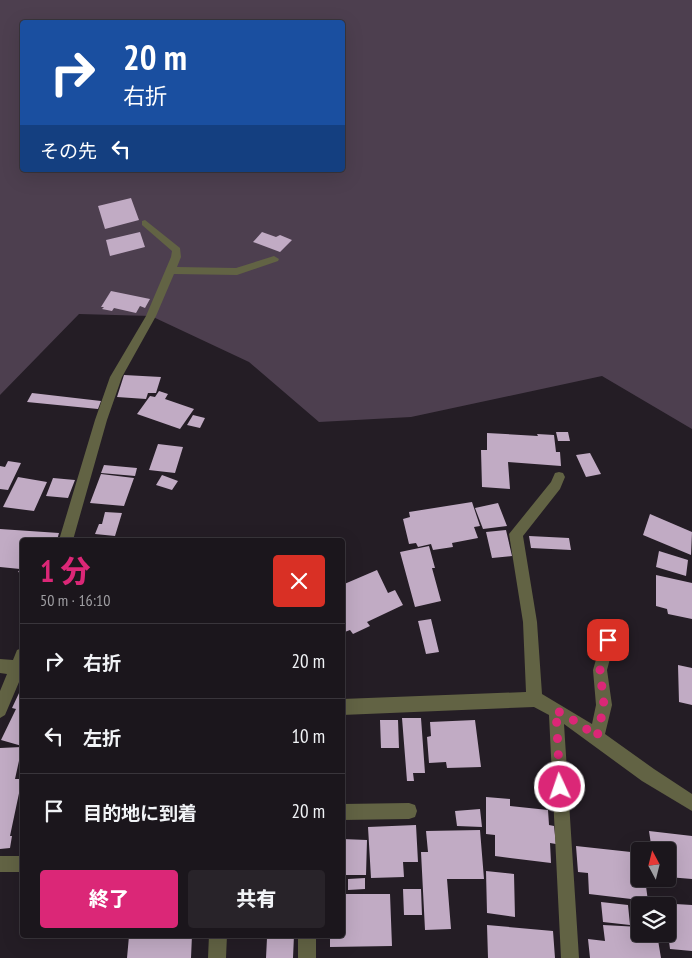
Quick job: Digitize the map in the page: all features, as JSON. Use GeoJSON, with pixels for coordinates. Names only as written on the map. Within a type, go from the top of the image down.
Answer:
{"type":"FeatureCollection","features":[{"type":"Feature","properties":{"kind":"street"},"geometry":{"type":"LineString","coordinates":[[67,538],[101,420],[116,377],[151,316],[176,257],[176,250],[146,223]]}},
{"type":"Feature","properties":{"kind":"street"},"geometry":{"type":"LineString","coordinates":[[171,270],[237,272],[274,259]]}},
{"type":"Feature","properties":{"kind":"street"},"geometry":{"type":"LineString","coordinates":[[535,699],[530,677],[530,625],[527,595],[516,534],[556,485],[559,477]]}},
{"type":"Feature","properties":{"kind":"street"},"geometry":{"type":"LineString","coordinates":[[597,737],[604,705],[600,670],[608,640]]}},
{"type":"Feature","properties":{"kind":"street"},"geometry":{"type":"LineString","coordinates":[[0,666],[20,663]]}},
{"type":"Feature","properties":{"kind":"street"},"geometry":{"type":"LineString","coordinates":[[0,710],[20,665]]}},
{"type":"Feature","properties":{"kind":"street"},"geometry":{"type":"LineString","coordinates":[[345,708],[535,699],[580,724],[648,775],[692,803]]}},
{"type":"Feature","properties":{"kind":"street"},"geometry":{"type":"LineString","coordinates":[[556,710],[570,958]]}},
{"type":"Feature","properties":{"kind":"street"},"geometry":{"type":"LineString","coordinates":[[345,812],[409,811]]}},
{"type":"Feature","properties":{"kind":"street"},"geometry":{"type":"LineString","coordinates":[[0,864],[20,864]]}},
{"type":"Feature","properties":{"kind":"street"},"geometry":{"type":"LineString","coordinates":[[217,958],[218,938]]}},
{"type":"Feature","properties":{"kind":"street"},"geometry":{"type":"LineString","coordinates":[[307,938],[307,958]]}},
{"type":"Feature","properties":{"kind":"shaded area"},"geometry":{"type":"Polygon","coordinates":[[[0,0],[692,0],[692,429],[602,376],[411,417],[319,422],[249,362],[151,316],[79,314],[0,395],[0,0]]]}},
{"type":"Feature","properties":{"kind":"building"},"geometry":{"type":"Polygon","coordinates":[[[131,198],[139,220],[105,229],[98,206],[131,198]]]}},
{"type":"Feature","properties":{"kind":"building"},"geometry":{"type":"Polygon","coordinates":[[[140,232],[145,247],[110,256],[106,240],[140,232]]]}},
{"type":"Feature","properties":{"kind":"building"},"geometry":{"type":"Polygon","coordinates":[[[262,232],[276,237],[280,235],[292,240],[280,252],[253,242],[262,232]]]}},
{"type":"Feature","properties":{"kind":"building"},"geometry":{"type":"Polygon","coordinates":[[[111,291],[150,299],[145,308],[140,306],[136,313],[114,308],[112,311],[102,309],[104,307],[101,307],[111,291]]]}},
{"type":"Feature","properties":{"kind":"building"},"geometry":{"type":"Polygon","coordinates":[[[124,375],[161,377],[156,393],[148,393],[146,399],[117,397],[124,375]]]}},
{"type":"Feature","properties":{"kind":"building"},"geometry":{"type":"Polygon","coordinates":[[[159,391],[168,394],[165,399],[194,409],[180,429],[137,414],[150,396],[155,397],[159,391]]]}},
{"type":"Feature","properties":{"kind":"building"},"geometry":{"type":"Polygon","coordinates":[[[32,393],[101,401],[98,409],[27,402],[32,393]]]}},
{"type":"Feature","properties":{"kind":"building"},"geometry":{"type":"Polygon","coordinates":[[[193,415],[205,418],[200,428],[187,425],[193,415]]]}},
{"type":"Feature","properties":{"kind":"building"},"geometry":{"type":"Polygon","coordinates":[[[556,432],[568,432],[570,441],[558,441],[556,432]]]}},
{"type":"Feature","properties":{"kind":"building"},"geometry":{"type":"Polygon","coordinates":[[[487,433],[554,435],[556,452],[560,452],[561,466],[508,462],[510,489],[482,487],[481,450],[487,450],[487,433]]]}},
{"type":"Feature","properties":{"kind":"building"},"geometry":{"type":"Polygon","coordinates":[[[158,444],[183,447],[175,473],[149,470],[158,444]]]}},
{"type":"Feature","properties":{"kind":"building"},"geometry":{"type":"Polygon","coordinates":[[[590,453],[601,474],[586,477],[576,455],[590,453]]]}},
{"type":"Feature","properties":{"kind":"building"},"geometry":{"type":"Polygon","coordinates":[[[8,461],[21,463],[8,490],[0,489],[0,466],[5,467],[8,461]]]}},
{"type":"Feature","properties":{"kind":"building"},"geometry":{"type":"Polygon","coordinates":[[[104,465],[137,468],[135,476],[101,473],[104,465]]]}},
{"type":"Feature","properties":{"kind":"building"},"geometry":{"type":"Polygon","coordinates":[[[101,474],[134,478],[124,506],[90,503],[101,474]]]}},
{"type":"Feature","properties":{"kind":"building"},"geometry":{"type":"Polygon","coordinates":[[[162,475],[178,481],[172,490],[156,485],[162,475]]]}},
{"type":"Feature","properties":{"kind":"building"},"geometry":{"type":"Polygon","coordinates":[[[18,477],[47,482],[34,511],[3,507],[18,477]]]}},
{"type":"Feature","properties":{"kind":"building"},"geometry":{"type":"Polygon","coordinates":[[[53,478],[75,480],[68,498],[46,496],[53,478]]]}},
{"type":"Feature","properties":{"kind":"building"},"geometry":{"type":"Polygon","coordinates":[[[472,502],[480,526],[474,527],[478,538],[452,543],[453,547],[433,550],[431,544],[418,547],[416,543],[409,544],[403,519],[410,517],[409,512],[472,502]]]}},
{"type":"Feature","properties":{"kind":"building"},"geometry":{"type":"Polygon","coordinates":[[[498,503],[507,526],[483,529],[475,508],[498,503]]]}},
{"type":"Feature","properties":{"kind":"building"},"geometry":{"type":"Polygon","coordinates":[[[105,512],[122,513],[115,536],[95,534],[99,524],[102,524],[105,512]]]}},
{"type":"Feature","properties":{"kind":"building"},"geometry":{"type":"Polygon","coordinates":[[[650,514],[692,532],[691,555],[643,535],[650,514]]]}},
{"type":"Feature","properties":{"kind":"building"},"geometry":{"type":"Polygon","coordinates":[[[0,529],[59,533],[58,538],[20,538],[20,569],[0,567],[0,529]]]}},
{"type":"Feature","properties":{"kind":"building"},"geometry":{"type":"Polygon","coordinates":[[[506,530],[512,556],[492,558],[486,532],[506,530]]]}},
{"type":"Feature","properties":{"kind":"building"},"geometry":{"type":"Polygon","coordinates":[[[529,536],[569,538],[571,550],[531,548],[529,536]]]}},
{"type":"Feature","properties":{"kind":"building"},"geometry":{"type":"Polygon","coordinates":[[[429,546],[435,568],[432,568],[441,601],[415,607],[400,552],[429,546]]]}},
{"type":"Feature","properties":{"kind":"building"},"geometry":{"type":"Polygon","coordinates":[[[659,551],[688,560],[686,576],[656,567],[659,551]]]}},
{"type":"Feature","properties":{"kind":"building"},"geometry":{"type":"Polygon","coordinates":[[[377,570],[388,593],[395,590],[403,605],[367,622],[370,626],[353,634],[350,630],[345,632],[345,584],[377,570]]]}},
{"type":"Feature","properties":{"kind":"building"},"geometry":{"type":"Polygon","coordinates":[[[656,575],[692,583],[692,619],[668,614],[667,609],[656,606],[656,575]]]}},
{"type":"Feature","properties":{"kind":"building"},"geometry":{"type":"Polygon","coordinates":[[[431,619],[439,652],[426,654],[418,621],[431,619]]]}},
{"type":"Feature","properties":{"kind":"building"},"geometry":{"type":"Polygon","coordinates":[[[678,665],[692,668],[692,705],[679,702],[678,665]]]}},
{"type":"Feature","properties":{"kind":"building"},"geometry":{"type":"Polygon","coordinates":[[[20,691],[20,745],[1,740],[16,709],[12,708],[20,691]]]}},
{"type":"Feature","properties":{"kind":"building"},"geometry":{"type":"Polygon","coordinates":[[[402,718],[421,718],[425,773],[413,773],[414,781],[407,781],[402,718]]]}},
{"type":"Feature","properties":{"kind":"building"},"geometry":{"type":"Polygon","coordinates":[[[380,720],[398,720],[399,748],[381,748],[380,720]]]}},
{"type":"Feature","properties":{"kind":"building"},"geometry":{"type":"Polygon","coordinates":[[[475,720],[481,767],[447,768],[446,762],[429,763],[427,737],[431,736],[430,722],[475,720]]]}},
{"type":"Feature","properties":{"kind":"building"},"geometry":{"type":"Polygon","coordinates":[[[20,747],[15,779],[20,779],[20,788],[10,836],[12,836],[10,848],[0,849],[0,748],[20,747]]]}},
{"type":"Feature","properties":{"kind":"building"},"geometry":{"type":"Polygon","coordinates":[[[486,797],[510,799],[510,806],[548,810],[549,825],[554,826],[556,844],[550,843],[551,863],[495,856],[495,835],[486,834],[486,797]]]}},
{"type":"Feature","properties":{"kind":"building"},"geometry":{"type":"Polygon","coordinates":[[[480,809],[482,827],[457,826],[455,811],[480,809]]]}},
{"type":"Feature","properties":{"kind":"building"},"geometry":{"type":"Polygon","coordinates":[[[416,825],[418,862],[403,862],[404,877],[371,878],[368,827],[416,825]]]}},
{"type":"Feature","properties":{"kind":"building"},"geometry":{"type":"Polygon","coordinates":[[[480,830],[484,879],[447,879],[451,929],[425,930],[421,852],[428,852],[426,831],[480,830]]]}},
{"type":"Feature","properties":{"kind":"building"},"geometry":{"type":"Polygon","coordinates":[[[649,831],[692,836],[692,879],[676,878],[676,842],[651,842],[649,831]]]}},
{"type":"Feature","properties":{"kind":"building"},"geometry":{"type":"Polygon","coordinates":[[[345,839],[367,840],[366,875],[345,875],[345,839]]]}},
{"type":"Feature","properties":{"kind":"building"},"geometry":{"type":"Polygon","coordinates":[[[576,846],[631,852],[631,888],[646,888],[647,897],[631,897],[631,899],[589,894],[588,873],[578,872],[576,846]]]}},
{"type":"Feature","properties":{"kind":"building"},"geometry":{"type":"Polygon","coordinates":[[[486,871],[514,874],[515,917],[487,913],[486,871]]]}},
{"type":"Feature","properties":{"kind":"building"},"geometry":{"type":"Polygon","coordinates":[[[365,878],[365,889],[348,890],[348,879],[365,878]]]}},
{"type":"Feature","properties":{"kind":"building"},"geometry":{"type":"Polygon","coordinates":[[[403,889],[421,889],[422,915],[404,915],[403,889]]]}},
{"type":"Feature","properties":{"kind":"building"},"geometry":{"type":"Polygon","coordinates":[[[345,894],[390,894],[392,946],[330,947],[330,938],[345,938],[345,894]]]}},
{"type":"Feature","properties":{"kind":"building"},"geometry":{"type":"Polygon","coordinates":[[[601,902],[628,905],[630,925],[603,922],[601,902]]]}},
{"type":"Feature","properties":{"kind":"building"},"geometry":{"type":"Polygon","coordinates":[[[676,904],[692,905],[692,951],[670,949],[669,942],[676,942],[676,904]]]}},
{"type":"Feature","properties":{"kind":"building"},"geometry":{"type":"Polygon","coordinates":[[[487,925],[553,931],[555,958],[488,958],[487,925]]]}},
{"type":"Feature","properties":{"kind":"building"},"geometry":{"type":"Polygon","coordinates":[[[603,925],[631,927],[631,942],[658,942],[661,958],[590,958],[588,939],[605,941],[603,925]]]}},
{"type":"Feature","properties":{"kind":"building"},"geometry":{"type":"Polygon","coordinates":[[[129,938],[192,938],[191,958],[127,958],[129,938]]]}},
{"type":"Feature","properties":{"kind":"building"},"geometry":{"type":"Polygon","coordinates":[[[267,938],[294,938],[293,958],[266,958],[267,938]]]}},
{"type":"Feature","properties":{"kind":"route"},"geometry":{"type":"LineString","coordinates":[[560,787],[556,710],[580,724],[597,737],[604,705],[600,670],[608,640]]}}]}
